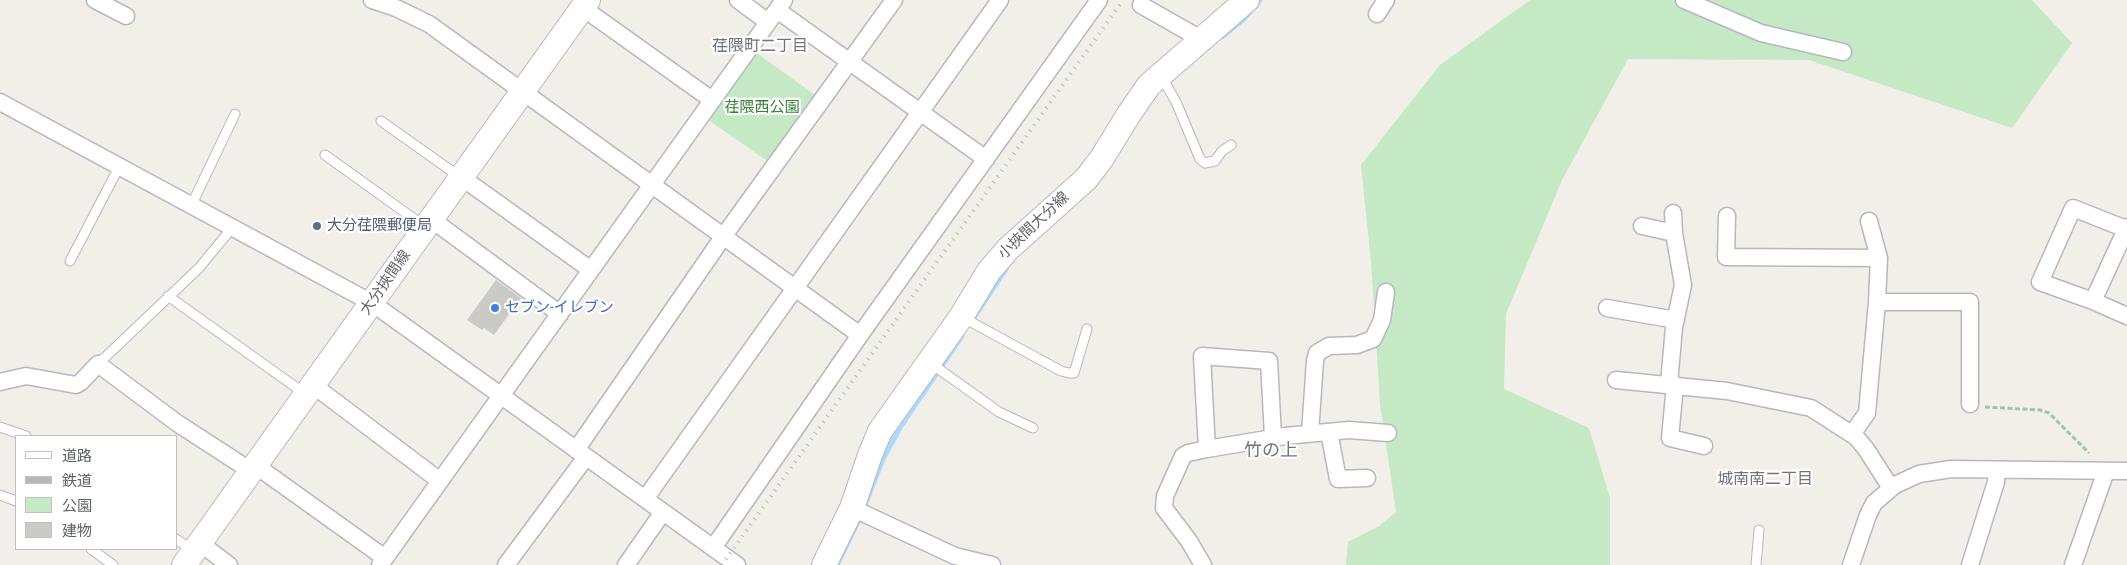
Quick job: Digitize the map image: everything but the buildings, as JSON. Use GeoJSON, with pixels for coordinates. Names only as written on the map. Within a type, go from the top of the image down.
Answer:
{"type":"FeatureCollection","features":[{"type":"Feature","properties":{"kind":"main road","name":"小挾間大分線"},"geometry":{"type":"LineString","coordinates":[[824,565],[852,508],[872,448],[880,431],[962,317],[996,261],[1086,179],[1102,158],[1138,99],[1160,74],[1247,0]]}},
{"type":"Feature","properties":{"kind":"main road","name":"大分挾間線"},"geometry":{"type":"LineString","coordinates":[[188,549],[253,468],[585,4]]}},
{"type":"Feature","properties":{"kind":"street"},"geometry":{"type":"LineString","coordinates":[[95,0],[126,16]]}},
{"type":"Feature","properties":{"kind":"street"},"geometry":{"type":"LineString","coordinates":[[372,0],[416,16],[860,335]]}},
{"type":"Feature","properties":{"kind":"street"},"geometry":{"type":"LineString","coordinates":[[738,0],[776,11],[986,159]]}},
{"type":"Feature","properties":{"kind":"street"},"geometry":{"type":"LineString","coordinates":[[506,565],[723,237],[894,0]]}},
{"type":"Feature","properties":{"kind":"street"},"geometry":{"type":"LineString","coordinates":[[645,499],[1000,0]]}},
{"type":"Feature","properties":{"kind":"street"},"geometry":{"type":"LineString","coordinates":[[713,548],[860,335],[1099,0]]}},
{"type":"Feature","properties":{"kind":"street"},"geometry":{"type":"LineString","coordinates":[[1377,14],[1386,0]]}},
{"type":"Feature","properties":{"kind":"street"},"geometry":{"type":"LineString","coordinates":[[1684,0],[1761,33],[1843,52]]}},
{"type":"Feature","properties":{"kind":"street"},"geometry":{"type":"LineString","coordinates":[[585,4],[712,100]]}},
{"type":"Feature","properties":{"kind":"street"},"geometry":{"type":"LineString","coordinates":[[1141,5],[1202,39]]}},
{"type":"Feature","properties":{"kind":"street"},"geometry":{"type":"LineString","coordinates":[[0,382],[26,376],[54,382],[78,384],[98,364],[177,422],[253,468],[383,562],[776,11]]}},
{"type":"Feature","properties":{"kind":"street"},"geometry":{"type":"LineString","coordinates":[[0,102],[372,303],[737,565]]}},
{"type":"Feature","properties":{"kind":"street"},"geometry":{"type":"LineString","coordinates":[[461,177],[591,270]]}},
{"type":"Feature","properties":{"kind":"street"},"geometry":{"type":"LineString","coordinates":[[2093,301],[2127,228],[2073,208],[2040,282],[2093,301],[2127,316]]}},
{"type":"Feature","properties":{"kind":"street"},"geometry":{"type":"LineString","coordinates":[[1673,214],[1674,233],[1683,285],[1676,320],[1670,438],[1704,446]]}},
{"type":"Feature","properties":{"kind":"street"},"geometry":{"type":"LineString","coordinates":[[1727,216],[1726,257],[1879,258]]}},
{"type":"Feature","properties":{"kind":"street"},"geometry":{"type":"LineString","coordinates":[[1852,434],[1867,413],[1877,302],[1879,258],[1869,221]]}},
{"type":"Feature","properties":{"kind":"street"},"geometry":{"type":"LineString","coordinates":[[428,223],[560,314]]}},
{"type":"Feature","properties":{"kind":"street"},"geometry":{"type":"LineString","coordinates":[[1642,226],[1674,233]]}},
{"type":"Feature","properties":{"kind":"street"},"geometry":{"type":"LineString","coordinates":[[1310,433],[1317,353],[1329,346],[1357,345],[1373,339],[1382,320],[1386,292]]}},
{"type":"Feature","properties":{"kind":"street"},"geometry":{"type":"LineString","coordinates":[[1877,302],[1970,302],[1970,404]]}},
{"type":"Feature","properties":{"kind":"street"},"geometry":{"type":"LineString","coordinates":[[1607,308],[1676,320]]}},
{"type":"Feature","properties":{"kind":"street"},"geometry":{"type":"LineString","coordinates":[[1207,449],[1202,356],[1269,361],[1273,437]]}},
{"type":"Feature","properties":{"kind":"street"},"geometry":{"type":"LineString","coordinates":[[1616,380],[1672,384],[1802,405],[1810,408],[1852,434],[1866,449],[1891,488]]}},
{"type":"Feature","properties":{"kind":"street"},"geometry":{"type":"LineString","coordinates":[[309,390],[440,481]]}},
{"type":"Feature","properties":{"kind":"street"},"geometry":{"type":"LineString","coordinates":[[1203,565],[1189,541],[1167,514],[1163,502],[1183,456],[1188,453],[1273,437],[1349,430],[1388,433]]}},
{"type":"Feature","properties":{"kind":"street"},"geometry":{"type":"LineString","coordinates":[[1329,432],[1338,479],[1367,478]]}},
{"type":"Feature","properties":{"kind":"street"},"geometry":{"type":"LineString","coordinates":[[1851,565],[1874,503],[1903,480],[1929,471],[1952,469],[2127,471]]}},
{"type":"Feature","properties":{"kind":"street"},"geometry":{"type":"LineString","coordinates":[[1970,565],[1996,482],[1997,470]]}},
{"type":"Feature","properties":{"kind":"street"},"geometry":{"type":"LineString","coordinates":[[2073,565],[2106,471]]}},
{"type":"Feature","properties":{"kind":"street"},"geometry":{"type":"LineString","coordinates":[[852,508],[954,556],[992,565]]}},
{"type":"Feature","properties":{"kind":"street"},"geometry":{"type":"LineString","coordinates":[[626,565],[663,512]]}},
{"type":"Feature","properties":{"kind":"street"},"geometry":{"type":"LineString","coordinates":[[188,549],[229,565]]}},
{"type":"Feature","properties":{"kind":"lane"},"geometry":{"type":"LineString","coordinates":[[1160,74],[1176,102],[1200,160],[1205,163],[1215,160],[1222,151],[1231,146]]}},
{"type":"Feature","properties":{"kind":"lane"},"geometry":{"type":"LineString","coordinates":[[191,206],[235,114]]}},
{"type":"Feature","properties":{"kind":"lane"},"geometry":{"type":"LineString","coordinates":[[381,121],[461,177]]}},
{"type":"Feature","properties":{"kind":"lane"},"geometry":{"type":"LineString","coordinates":[[325,155],[428,223]]}},
{"type":"Feature","properties":{"kind":"lane"},"geometry":{"type":"LineString","coordinates":[[70,262],[119,167]]}},
{"type":"Feature","properties":{"kind":"lane"},"geometry":{"type":"LineString","coordinates":[[98,364],[199,268],[232,228]]}},
{"type":"Feature","properties":{"kind":"lane"},"geometry":{"type":"LineString","coordinates":[[168,296],[309,390]]}},
{"type":"Feature","properties":{"kind":"lane"},"geometry":{"type":"LineString","coordinates":[[962,317],[1054,367],[1069,373],[1074,373],[1087,329]]}},
{"type":"Feature","properties":{"kind":"lane"},"geometry":{"type":"LineString","coordinates":[[929,362],[999,412],[1033,428]]}},
{"type":"Feature","properties":{"kind":"lane"},"geometry":{"type":"LineString","coordinates":[[0,428],[23,435]]}},
{"type":"Feature","properties":{"kind":"lane"},"geometry":{"type":"LineString","coordinates":[[0,495],[15,501]]}},
{"type":"Feature","properties":{"kind":"lane"},"geometry":{"type":"LineString","coordinates":[[1756,565],[1759,530]]}},
{"type":"Feature","properties":{"kind":"lane"},"geometry":{"type":"LineString","coordinates":[[91,550],[113,565]]}},
{"type":"Feature","properties":{"kind":"path"},"geometry":{"type":"LineString","coordinates":[[1970,404],[1974,407],[2040,410],[2049,413],[2106,471]]}},
{"type":"Feature","properties":{"kind":"green space"},"geometry":{"type":"Polygon","coordinates":[[[1530,0],[2032,0],[2072,43],[2012,128],[1809,60],[1628,59],[1562,180],[1506,314],[1504,389],[1589,428],[1610,498],[1610,565],[1346,565],[1348,542],[1379,526],[1396,512],[1380,403],[1371,262],[1361,165],[1440,65],[1530,0]]]}},
{"type":"Feature","properties":{"kind":"green space","name":"荏隈西公園"},"geometry":{"type":"Polygon","coordinates":[[[755,52],[818,97],[770,163],[707,119],[755,52]]]}},
{"type":"Feature","properties":{"kind":"waterway"},"geometry":{"type":"LineString","coordinates":[[1223,36],[1245,18],[1260,0]]}},
{"type":"Feature","properties":{"kind":"waterway"},"geometry":{"type":"LineString","coordinates":[[971,322],[1006,269]]}},
{"type":"Feature","properties":{"kind":"waterway"},"geometry":{"type":"LineString","coordinates":[[865,505],[883,459],[901,426],[962,336]]}},
{"type":"Feature","properties":{"kind":"waterway"},"geometry":{"type":"LineString","coordinates":[[837,565],[861,516]]}},
{"type":"Feature","properties":{"kind":"railway"},"geometry":{"type":"LineString","coordinates":[[722,565],[1123,0]]}},
{"type":"Feature","properties":{"kind":"place","name":"大分荏隈郵便局"},"geometry":{"type":"Point","coordinates":[317,226]}},
{"type":"Feature","properties":{"kind":"place","name":"セブン-イレブン"},"geometry":{"type":"Point","coordinates":[495,308]}},
{"type":"Feature","properties":{"kind":"district","name":"荏隈町二丁目"},"geometry":{"type":"Point","coordinates":[760,47]}},
{"type":"Feature","properties":{"kind":"district","name":"竹の上"},"geometry":{"type":"Point","coordinates":[1271,451]}},
{"type":"Feature","properties":{"kind":"district","name":"城南南二丁目"},"geometry":{"type":"Point","coordinates":[1765,480]}}]}
